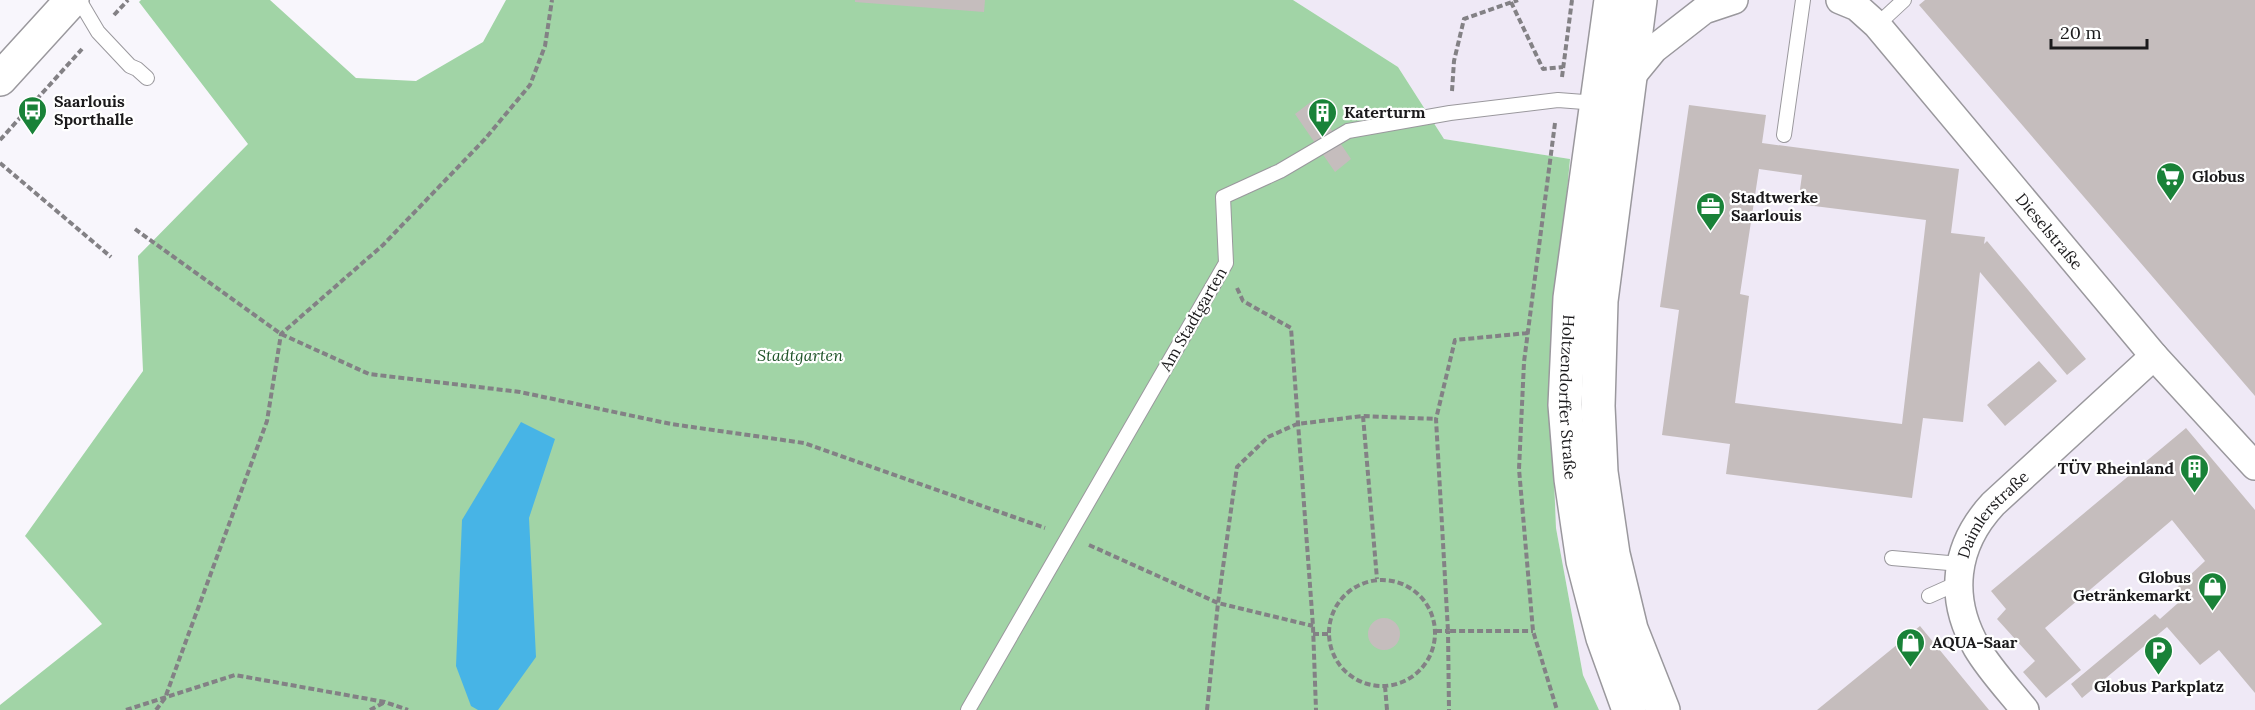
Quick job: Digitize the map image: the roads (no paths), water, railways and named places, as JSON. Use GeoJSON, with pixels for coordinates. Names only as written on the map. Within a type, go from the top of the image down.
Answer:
{"type":"FeatureCollection","features":[{"type":"Feature","properties":{"kind":"street"},"geometry":{"type":"LineString","coordinates":[[1631,77],[1654,49],[1704,10],[1734,0]]}},
{"type":"Feature","properties":{"kind":"street","name":"Dieselstraße"},"geometry":{"type":"LineString","coordinates":[[1840,0],[1857,7],[1877,25],[2154,356],[2255,466]]}},
{"type":"Feature","properties":{"kind":"street","name":"Holtzendorffer Straße"},"geometry":{"type":"LineString","coordinates":[[1620,2],[1631,77],[1601,301],[1598,406],[1601,472],[1613,554],[1631,629],[1663,710]]}},
{"type":"Feature","properties":{"kind":"street","name":"Holtzendorffer Straße"},"geometry":{"type":"LineString","coordinates":[[1620,2],[1597,104],[1570,298],[1565,405],[1571,478],[1583,561],[1603,638],[1629,710]]}},
{"type":"Feature","properties":{"kind":"street"},"geometry":{"type":"LineString","coordinates":[[0,79],[91,21]]}},
{"type":"Feature","properties":{"kind":"street","name":"Daimlerstraße"},"geometry":{"type":"LineString","coordinates":[[2025,710],[1989,666],[1971,636],[1959,601],[1959,573],[1973,530],[1983,514],[2015,482],[2154,356]]}},
{"type":"Feature","properties":{"kind":"lane"},"geometry":{"type":"LineString","coordinates":[[79,0],[91,21],[134,62],[142,73]]}},
{"type":"Feature","properties":{"kind":"lane"},"geometry":{"type":"LineString","coordinates":[[1784,135],[1803,0]]}},
{"type":"Feature","properties":{"kind":"lane"},"geometry":{"type":"LineString","coordinates":[[1877,25],[1904,0]]}},
{"type":"Feature","properties":{"kind":"lane","name":"Am Stadtgarten"},"geometry":{"type":"LineString","coordinates":[[968,710],[1226,263],[1223,197],[1280,171],[1348,131],[1450,113],[1558,100],[1597,104]]}},
{"type":"Feature","properties":{"kind":"lane"},"geometry":{"type":"LineString","coordinates":[[1892,558],[1959,573]]}},
{"type":"Feature","properties":{"kind":"lane"},"geometry":{"type":"LineString","coordinates":[[1929,596],[1959,573]]}},
{"type":"Feature","properties":{"kind":"water"},"geometry":{"type":"Polygon","coordinates":[[[521,422],[555,439],[529,518],[536,657],[498,710],[478,710],[471,706],[456,666],[462,520],[521,422]]]}},
{"type":"Feature","properties":{"kind":"place","name":"Saarlouis Sporthalle"},"geometry":{"type":"Point","coordinates":[33,136]}},
{"type":"Feature","properties":{"kind":"place","name":"Katerturm"},"geometry":{"type":"Point","coordinates":[1323,138]}},
{"type":"Feature","properties":{"kind":"place","name":"Globus"},"geometry":{"type":"Point","coordinates":[2171,202]}},
{"type":"Feature","properties":{"kind":"place","name":"Stadtwerke Saarlouis"},"geometry":{"type":"Point","coordinates":[1710,232]}},
{"type":"Feature","properties":{"kind":"place","name":"TÜV Rheinland"},"geometry":{"type":"Point","coordinates":[2195,494]}},
{"type":"Feature","properties":{"kind":"place","name":"Globus Getränkemarkt"},"geometry":{"type":"Point","coordinates":[2212,612]}},
{"type":"Feature","properties":{"kind":"place","name":"AQUA-Saar"},"geometry":{"type":"Point","coordinates":[1911,668]}},
{"type":"Feature","properties":{"kind":"place","name":"Globus Parkplatz"},"geometry":{"type":"Point","coordinates":[2159,676]}},
{"type":"Feature","properties":{"kind":"park label","name":"Stadtgarten"},"geometry":{"type":"Point","coordinates":[800,355]}}]}
